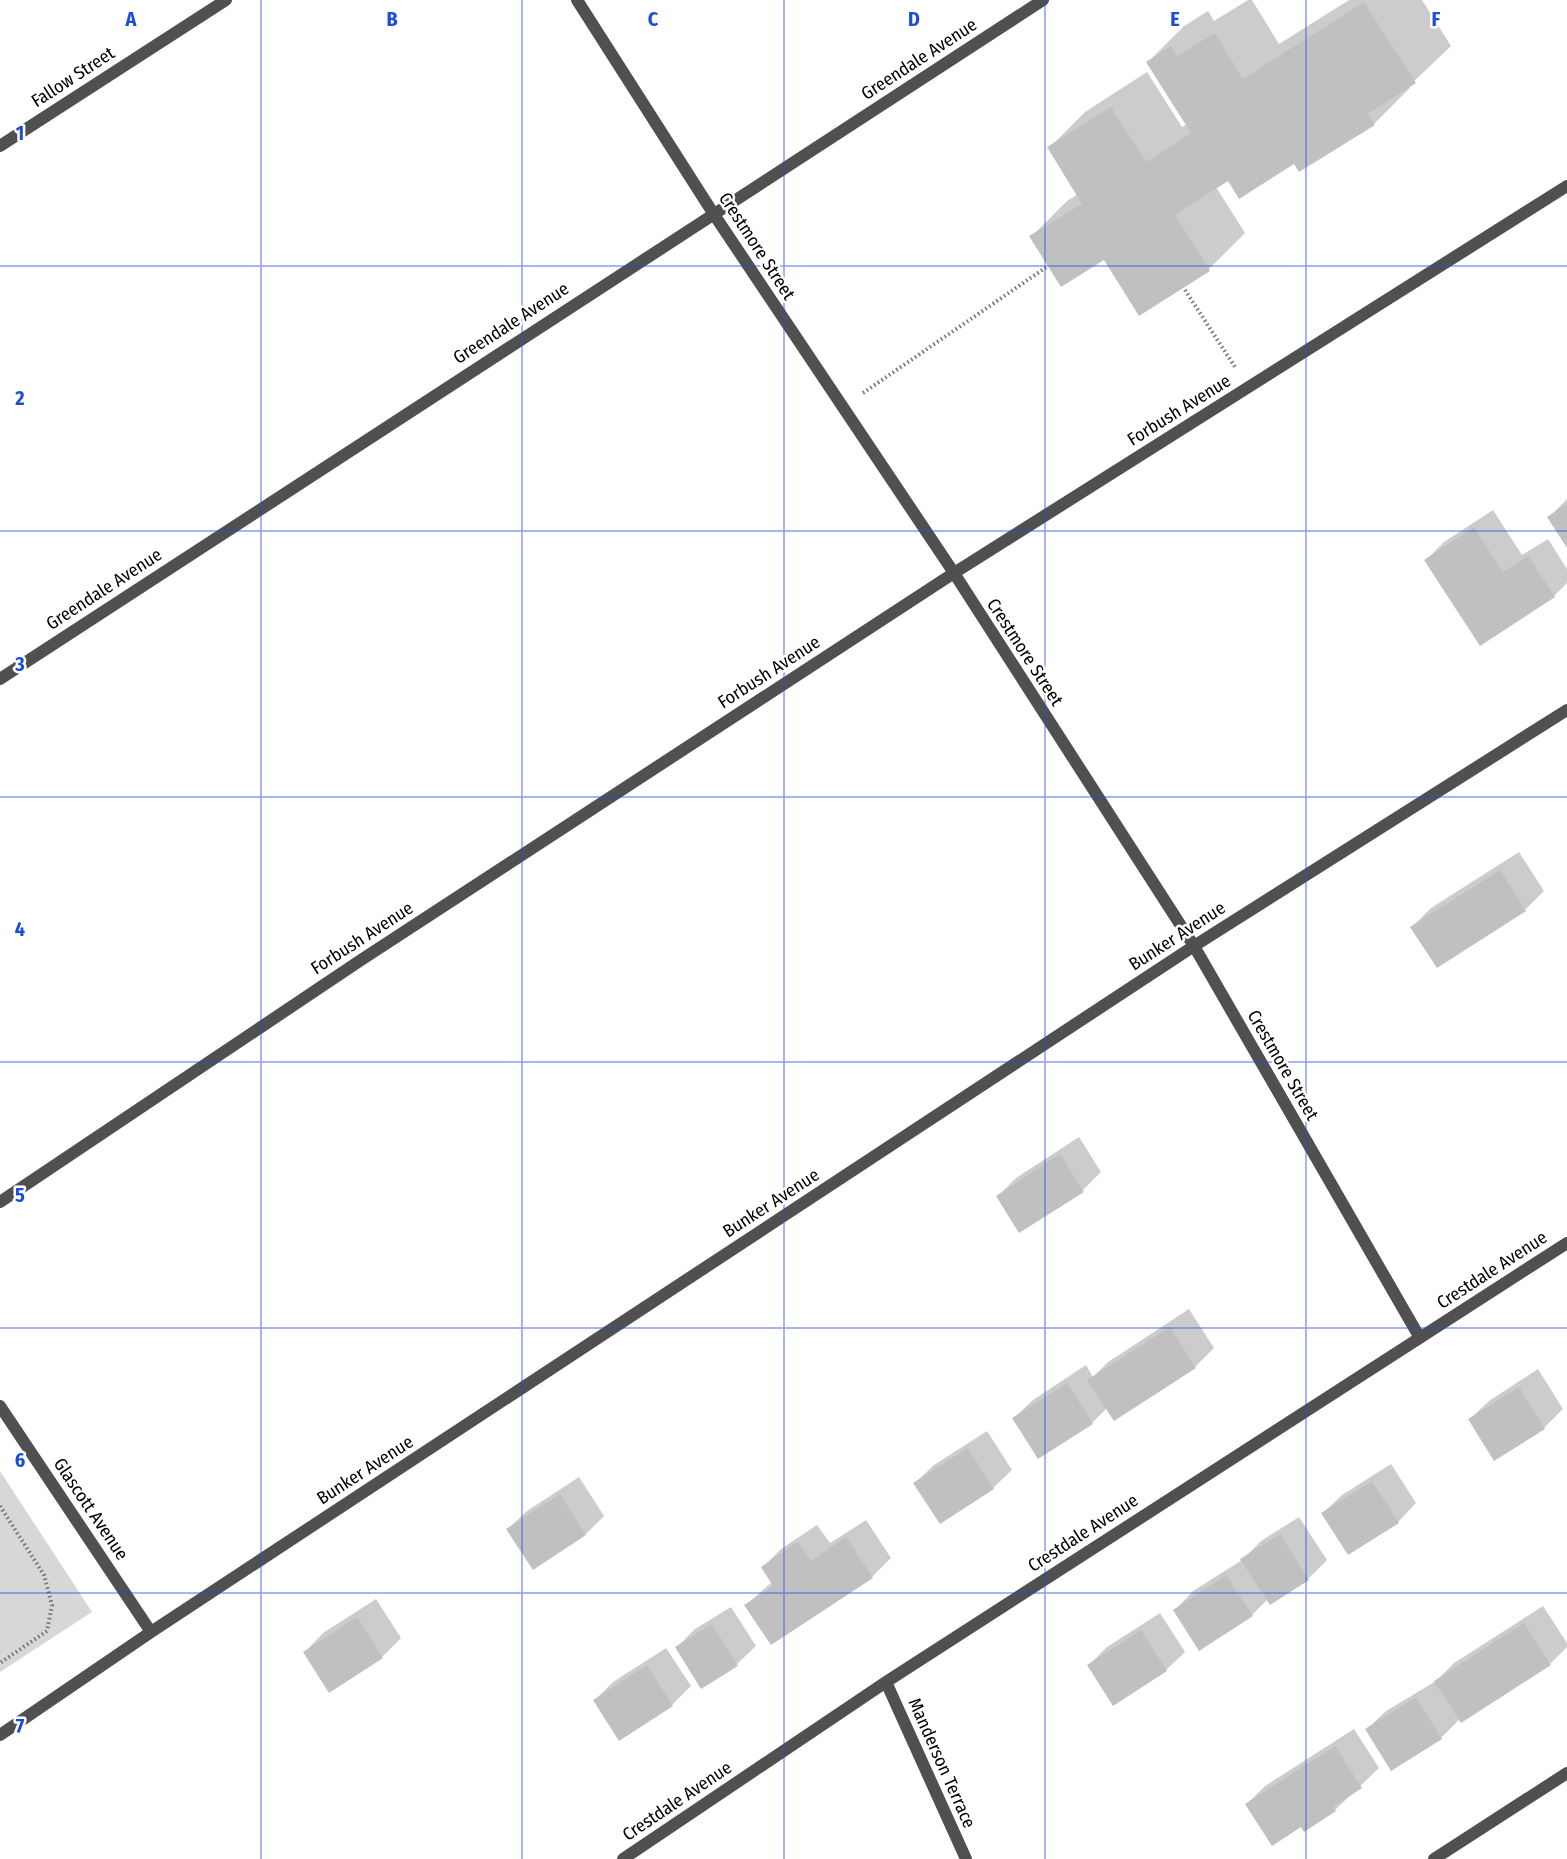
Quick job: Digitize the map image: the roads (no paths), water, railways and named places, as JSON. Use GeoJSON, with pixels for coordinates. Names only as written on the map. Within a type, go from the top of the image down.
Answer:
{"type":"FeatureCollection","features":[{"type":"Feature","properties":{"kind":"street","name":"Fallow Street"},"geometry":{"type":"LineString","coordinates":[[0,146],[226,0]]}},
{"type":"Feature","properties":{"kind":"street","name":"Crestmore Street"},"geometry":{"type":"LineString","coordinates":[[577,0],[713,213],[954,573],[1194,946],[1420,1338]]}},
{"type":"Feature","properties":{"kind":"street","name":"Greendale Avenue"},"geometry":{"type":"LineString","coordinates":[[0,679],[1043,0]]}},
{"type":"Feature","properties":{"kind":"street","name":"Forbush Avenue"},"geometry":{"type":"LineString","coordinates":[[0,1202],[361,960],[954,573],[1567,186]]}},
{"type":"Feature","properties":{"kind":"street","name":"Bunker Avenue"},"geometry":{"type":"LineString","coordinates":[[0,1735],[152,1632],[1194,946],[1567,710]]}},
{"type":"Feature","properties":{"kind":"street","name":"Crestdale Avenue"},"geometry":{"type":"LineString","coordinates":[[623,1859],[886,1682],[1567,1243]]}},
{"type":"Feature","properties":{"kind":"street","name":"Glascott Avenue"},"geometry":{"type":"LineString","coordinates":[[0,1406],[152,1632]]}},
{"type":"Feature","properties":{"kind":"street","name":"Manderson Terrace"},"geometry":{"type":"LineString","coordinates":[[886,1682],[966,1859]]}},
{"type":"Feature","properties":{"kind":"street"},"geometry":{"type":"LineString","coordinates":[[1434,1859],[1567,1773]]}}]}
